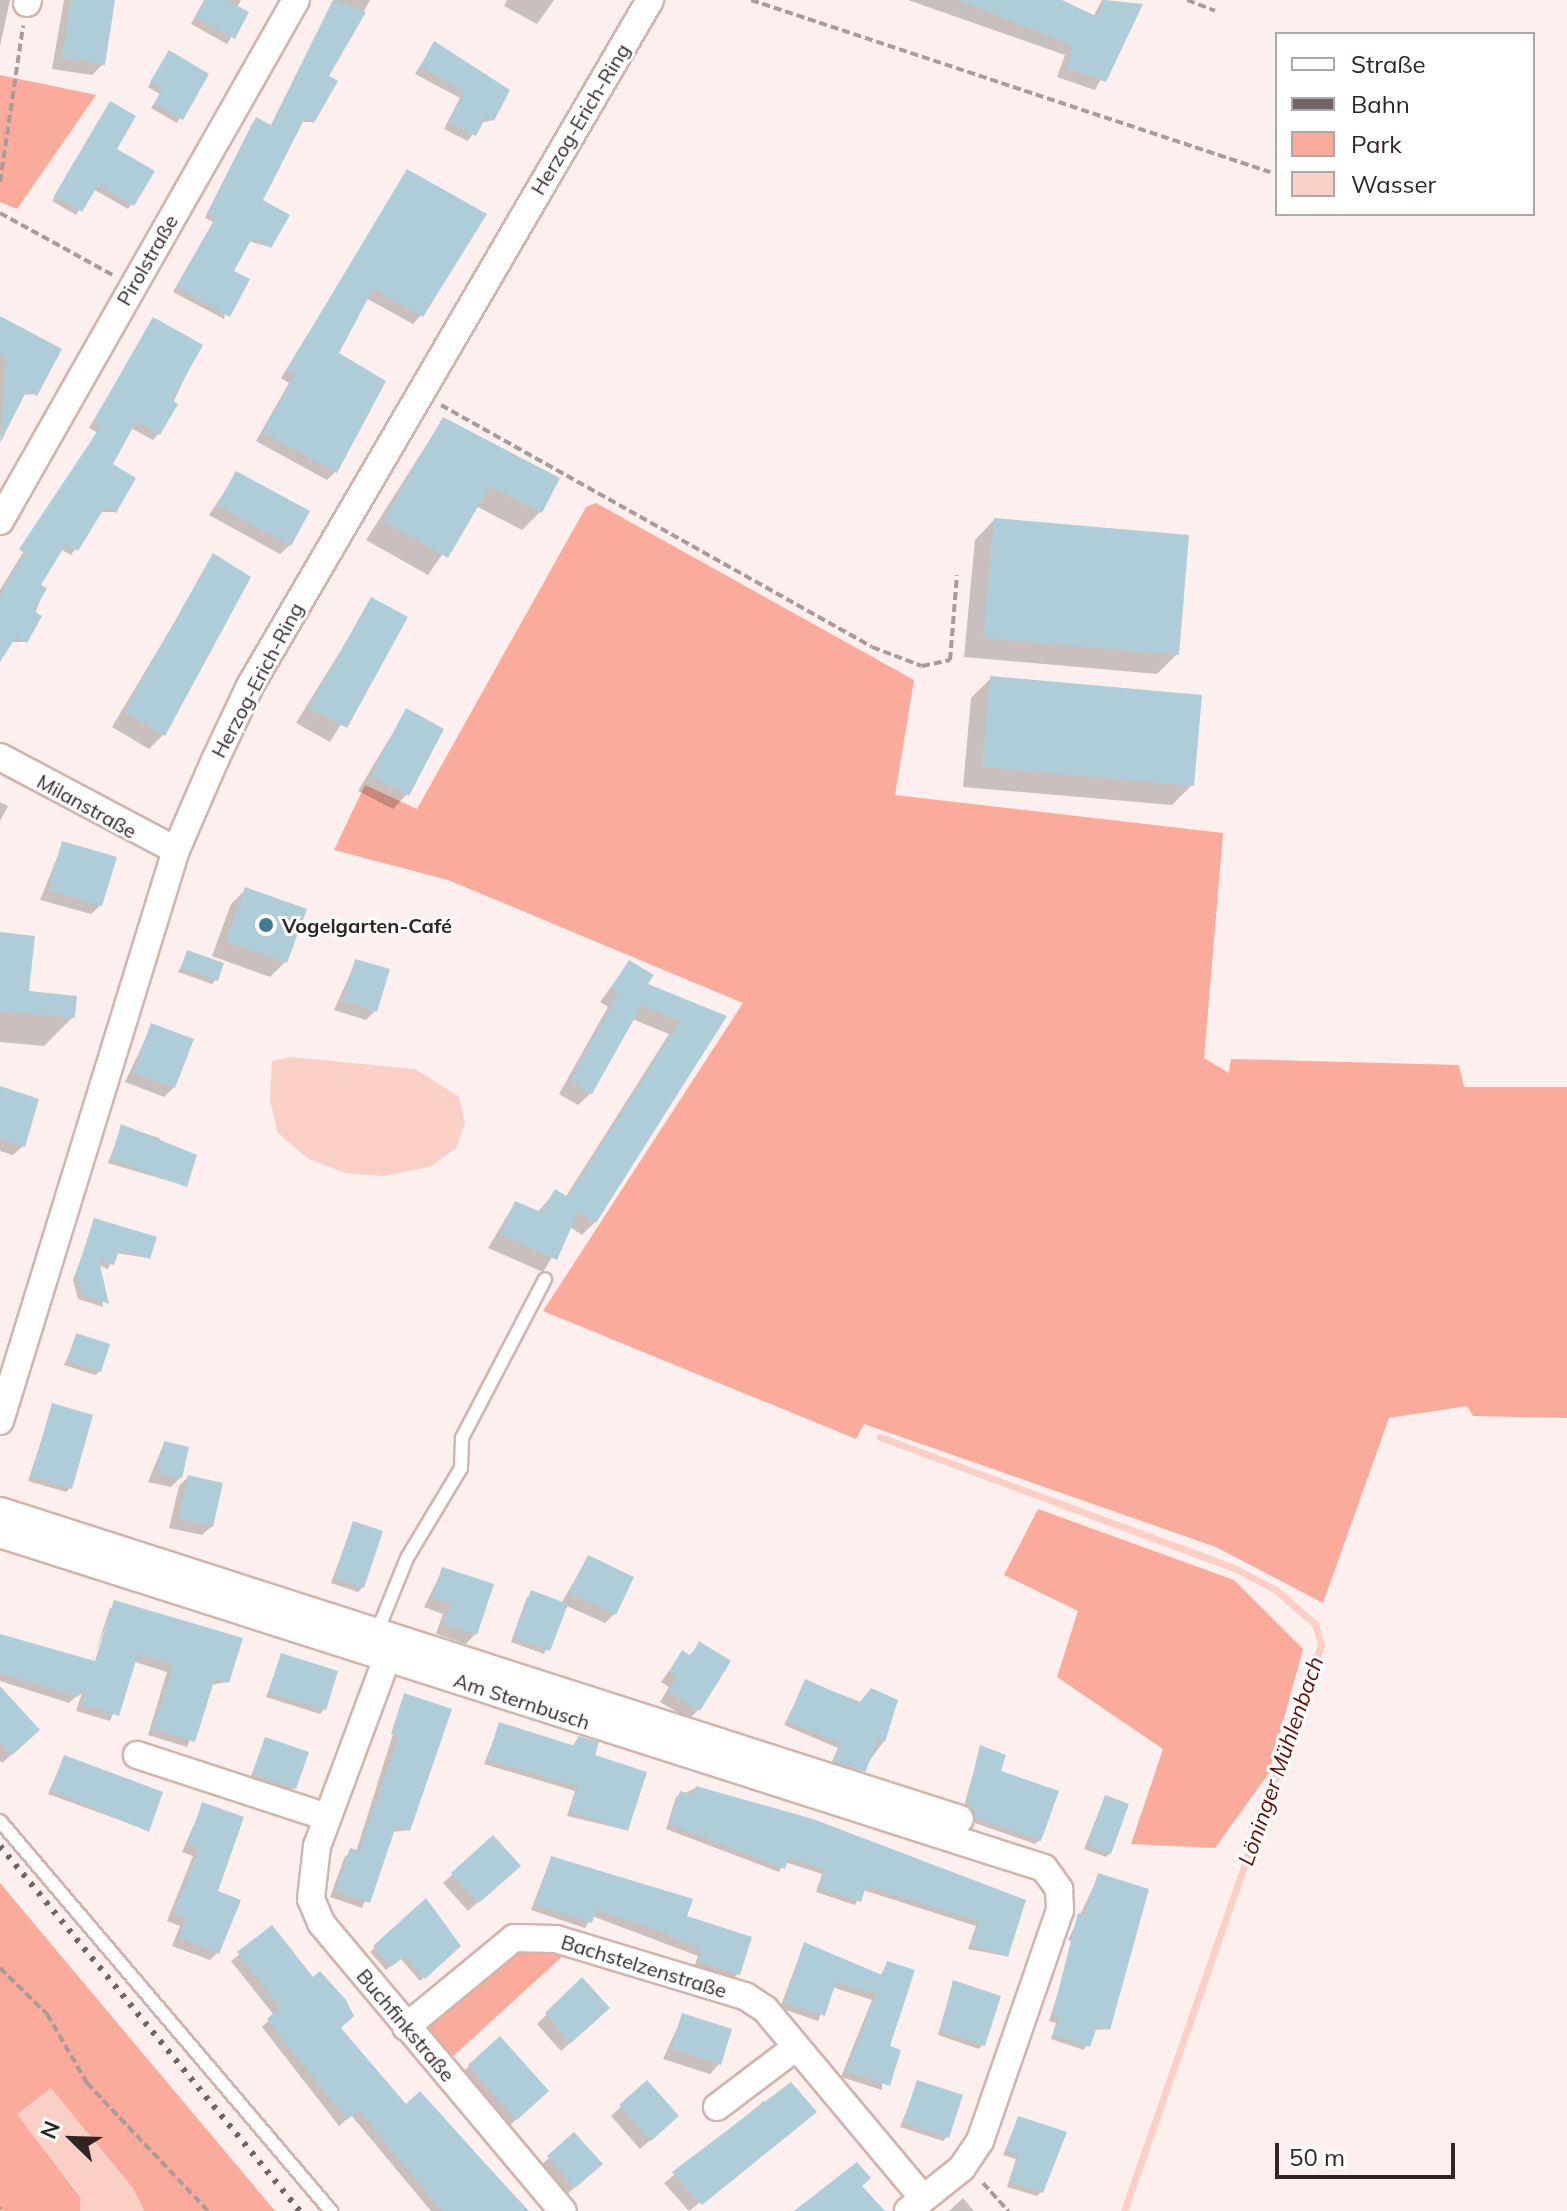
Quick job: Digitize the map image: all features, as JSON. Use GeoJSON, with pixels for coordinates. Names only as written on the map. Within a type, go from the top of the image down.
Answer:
{"type":"FeatureCollection","features":[{"type":"Feature","properties":{"kind":"street","name":"Pirolstraße"},"geometry":{"type":"LineString","coordinates":[[0,521],[296,0]]}},
{"type":"Feature","properties":{"kind":"street","name":"Herzog-Erich-Ring"},"geometry":{"type":"LineString","coordinates":[[0,1421],[176,850],[250,686],[418,392],[650,0]]}},
{"type":"Feature","properties":{"kind":"street","name":"Milanstraße"},"geometry":{"type":"LineString","coordinates":[[0,757],[176,850]]}},
{"type":"Feature","properties":{"kind":"street","name":"Am Sternbusch"},"geometry":{"type":"LineString","coordinates":[[0,1511],[377,1632],[634,1726],[1044,1868],[1059,1889],[1060,1910],[1005,2075],[965,2164]]}},
{"type":"Feature","properties":{"kind":"street","name":"Am Sternbusch"},"geometry":{"type":"LineString","coordinates":[[0,1534],[387,1658],[960,1819]]}},
{"type":"Feature","properties":{"kind":"street","name":"Buchfinkstraße"},"geometry":{"type":"LineString","coordinates":[[387,1658],[327,1817],[310,1874],[311,1899],[321,1923],[563,2211]]}},
{"type":"Feature","properties":{"kind":"street"},"geometry":{"type":"LineString","coordinates":[[137,1755],[327,1817]]}},
{"type":"Feature","properties":{"kind":"street","name":"Bachstelzenstraße"},"geometry":{"type":"LineString","coordinates":[[406,2027],[489,1955],[514,1938],[536,1936],[745,1996],[795,2048],[916,2205]]}},
{"type":"Feature","properties":{"kind":"street"},"geometry":{"type":"LineString","coordinates":[[717,2107],[795,2048]]}},
{"type":"Feature","properties":{"kind":"street"},"geometry":{"type":"LineString","coordinates":[[916,2205],[965,2164]]}},
{"type":"Feature","properties":{"kind":"lane"},"geometry":{"type":"LineString","coordinates":[[377,1632],[407,1558],[461,1468],[462,1438],[545,1279]]}},
{"type":"Feature","properties":{"kind":"lane"},"geometry":{"type":"LineString","coordinates":[[0,1821],[331,2211]]}},
{"type":"Feature","properties":{"kind":"path"},"geometry":{"type":"LineString","coordinates":[[751,0],[1270,172]]}},
{"type":"Feature","properties":{"kind":"path"},"geometry":{"type":"LineString","coordinates":[[1187,0],[1215,11]]}},
{"type":"Feature","properties":{"kind":"path"},"geometry":{"type":"LineString","coordinates":[[0,182],[27,2]]}},
{"type":"Feature","properties":{"kind":"path"},"geometry":{"type":"LineString","coordinates":[[0,213],[133,286]]}},
{"type":"Feature","properties":{"kind":"path"},"geometry":{"type":"LineString","coordinates":[[418,392],[872,647],[922,666],[950,660],[957,575]]}},
{"type":"Feature","properties":{"kind":"path"},"geometry":{"type":"LineString","coordinates":[[0,1968],[47,2014],[87,2083],[208,2211]]}},
{"type":"Feature","properties":{"kind":"path"},"geometry":{"type":"LineString","coordinates":[[965,2164],[1008,2211]]}},
{"type":"Feature","properties":{"kind":"green space"},"geometry":{"type":"Polygon","coordinates":[[[0,75],[96,95],[17,209],[0,202],[0,75]]]}},
{"type":"Feature","properties":{"kind":"green space"},"geometry":{"type":"Polygon","coordinates":[[[596,503],[914,680],[895,795],[1223,833],[1204,1058],[1229,1073],[1231,1059],[1459,1065],[1464,1087],[1567,1087],[1567,1418],[1473,1416],[1467,1406],[1389,1418],[1323,1603],[1216,1547],[864,1424],[856,1439],[543,1311],[743,1003],[448,880],[334,850],[365,785],[417,809],[586,507],[596,503]]]}},
{"type":"Feature","properties":{"kind":"green space"},"geometry":{"type":"Polygon","coordinates":[[[1038,1509],[1234,1580],[1303,1649],[1269,1773],[1215,1848],[1131,1844],[1163,1749],[1057,1677],[1078,1611],[1004,1575],[1038,1509]]]}},
{"type":"Feature","properties":{"kind":"green space"},"geometry":{"type":"Polygon","coordinates":[[[0,1883],[275,2211],[144,2211],[132,2187],[17,2114],[81,2198],[80,2211],[0,2211],[0,1883]]]}},
{"type":"Feature","properties":{"kind":"green space"},"geometry":{"type":"Polygon","coordinates":[[[534,1947],[565,1954],[449,2060],[432,2041],[430,2024],[501,1959],[534,1947]]]}},
{"type":"Feature","properties":{"kind":"water"},"geometry":{"type":"Polygon","coordinates":[[[290,1057],[415,1069],[459,1097],[465,1123],[456,1148],[430,1167],[383,1176],[345,1173],[307,1158],[278,1133],[270,1100],[272,1061],[290,1057]]]}},
{"type":"Feature","properties":{"kind":"water"},"geometry":{"type":"Polygon","coordinates":[[[51,2088],[132,2187],[144,2211],[80,2211],[81,2197],[17,2114],[51,2088]]]}},
{"type":"Feature","properties":{"kind":"building"},"geometry":{"type":"Polygon","coordinates":[[[71,0],[115,0],[105,65],[62,58],[71,0]]]}},
{"type":"Feature","properties":{"kind":"building"},"geometry":{"type":"Polygon","coordinates":[[[205,0],[226,0],[249,12],[235,39],[195,17],[205,0]]]}},
{"type":"Feature","properties":{"kind":"building"},"geometry":{"type":"Polygon","coordinates":[[[333,0],[366,12],[329,76],[338,81],[314,123],[305,118],[263,200],[290,215],[271,248],[252,238],[234,271],[250,279],[230,317],[176,287],[216,218],[207,213],[256,117],[271,125],[333,0]]]}},
{"type":"Feature","properties":{"kind":"building"},"geometry":{"type":"Polygon","coordinates":[[[958,0],[1062,0],[1098,17],[1104,0],[1143,4],[1106,82],[1066,68],[1073,46],[958,0]]]}},
{"type":"Feature","properties":{"kind":"building"},"geometry":{"type":"Polygon","coordinates":[[[434,41],[510,90],[494,121],[486,117],[476,136],[449,123],[465,92],[420,67],[434,41]]]}},
{"type":"Feature","properties":{"kind":"building"},"geometry":{"type":"Polygon","coordinates":[[[169,50],[209,74],[183,120],[154,104],[162,89],[150,82],[169,50]]]}},
{"type":"Feature","properties":{"kind":"building"},"geometry":{"type":"Polygon","coordinates":[[[110,101],[136,116],[117,149],[155,171],[134,206],[98,185],[82,212],[54,196],[110,101]]]}},
{"type":"Feature","properties":{"kind":"building"},"geometry":{"type":"Polygon","coordinates":[[[407,169],[487,214],[423,317],[373,289],[339,353],[386,381],[337,473],[263,432],[295,374],[287,369],[407,169]]]}},
{"type":"Feature","properties":{"kind":"building"},"geometry":{"type":"Polygon","coordinates":[[[0,316],[62,349],[37,396],[27,390],[0,443],[6,358],[0,354],[0,316]]]}},
{"type":"Feature","properties":{"kind":"building"},"geometry":{"type":"Polygon","coordinates":[[[153,317],[203,345],[172,400],[178,404],[160,435],[136,422],[113,464],[136,478],[116,513],[105,507],[78,551],[66,544],[41,585],[47,588],[34,611],[42,616],[27,643],[16,637],[0,662],[0,596],[24,553],[19,549],[101,426],[93,422],[153,317]]]}},
{"type":"Feature","properties":{"kind":"building"},"geometry":{"type":"Polygon","coordinates":[[[443,417],[560,478],[542,513],[490,486],[448,558],[383,521],[443,417]]]}},
{"type":"Feature","properties":{"kind":"building"},"geometry":{"type":"Polygon","coordinates":[[[236,471],[310,511],[291,546],[217,505],[236,471]]]}},
{"type":"Feature","properties":{"kind":"building"},"geometry":{"type":"Polygon","coordinates":[[[994,518],[1189,535],[1179,655],[983,638],[994,518]]]}},
{"type":"Feature","properties":{"kind":"building"},"geometry":{"type":"Polygon","coordinates":[[[213,553],[251,577],[165,736],[124,712],[213,553]]]}},
{"type":"Feature","properties":{"kind":"building"},"geometry":{"type":"Polygon","coordinates":[[[371,597],[408,617],[347,728],[309,708],[371,597]]]}},
{"type":"Feature","properties":{"kind":"building"},"geometry":{"type":"Polygon","coordinates":[[[990,676],[1202,695],[1194,786],[982,767],[990,676]]]}},
{"type":"Feature","properties":{"kind":"building"},"geometry":{"type":"Polygon","coordinates":[[[406,708],[444,729],[409,796],[371,776],[406,708]]]}},
{"type":"Feature","properties":{"kind":"building"},"geometry":{"type":"Polygon","coordinates":[[[62,841],[117,857],[102,906],[48,890],[62,841]]]}},
{"type":"Feature","properties":{"kind":"building","name":"Vogelgarten-Café"},"geometry":{"type":"Polygon","coordinates":[[[245,887],[307,909],[287,963],[226,941],[245,887]]]}},
{"type":"Feature","properties":{"kind":"building"},"geometry":{"type":"Polygon","coordinates":[[[0,932],[35,936],[29,991],[77,996],[75,1018],[0,1011],[0,932]]]}},
{"type":"Feature","properties":{"kind":"building"},"geometry":{"type":"Polygon","coordinates":[[[187,950],[224,963],[218,981],[181,968],[187,950]]]}},
{"type":"Feature","properties":{"kind":"building"},"geometry":{"type":"Polygon","coordinates":[[[355,959],[390,969],[377,1012],[343,1001],[355,959]]]}},
{"type":"Feature","properties":{"kind":"building"},"geometry":{"type":"Polygon","coordinates":[[[629,960],[654,975],[648,984],[727,1016],[596,1223],[578,1212],[557,1260],[500,1235],[515,1201],[541,1212],[555,1189],[568,1197],[680,1021],[642,1005],[592,1094],[570,1081],[619,993],[611,988],[629,960]]]}},
{"type":"Feature","properties":{"kind":"building"},"geometry":{"type":"Polygon","coordinates":[[[151,1023],[194,1039],[175,1088],[133,1073],[151,1023]]]}},
{"type":"Feature","properties":{"kind":"building"},"geometry":{"type":"Polygon","coordinates":[[[0,1086],[39,1099],[25,1147],[0,1139],[0,1086]]]}},
{"type":"Feature","properties":{"kind":"building"},"geometry":{"type":"Polygon","coordinates":[[[121,1124],[197,1155],[187,1187],[111,1159],[121,1124]]]}},
{"type":"Feature","properties":{"kind":"building"},"geometry":{"type":"Polygon","coordinates":[[[94,1218],[157,1237],[150,1259],[119,1250],[114,1265],[99,1261],[109,1304],[82,1295],[76,1274],[94,1218]]]}},
{"type":"Feature","properties":{"kind":"building"},"geometry":{"type":"Polygon","coordinates":[[[76,1333],[110,1344],[101,1372],[67,1361],[76,1333]]]}},
{"type":"Feature","properties":{"kind":"building"},"geometry":{"type":"Polygon","coordinates":[[[52,1403],[93,1415],[72,1489],[31,1477],[52,1403]]]}},
{"type":"Feature","properties":{"kind":"building"},"geometry":{"type":"Polygon","coordinates":[[[164,1441],[189,1447],[182,1478],[157,1473],[164,1441]]]}},
{"type":"Feature","properties":{"kind":"building"},"geometry":{"type":"Polygon","coordinates":[[[188,1475],[223,1483],[213,1527],[178,1518],[188,1475]]]}},
{"type":"Feature","properties":{"kind":"building"},"geometry":{"type":"Polygon","coordinates":[[[353,1521],[383,1531],[364,1588],[334,1578],[353,1521]]]}},
{"type":"Feature","properties":{"kind":"building"},"geometry":{"type":"Polygon","coordinates":[[[588,1555],[634,1577],[616,1615],[569,1593],[588,1555]]]}},
{"type":"Feature","properties":{"kind":"building"},"geometry":{"type":"Polygon","coordinates":[[[442,1567],[494,1584],[477,1635],[444,1624],[451,1604],[432,1598],[442,1567]]]}},
{"type":"Feature","properties":{"kind":"building"},"geometry":{"type":"Polygon","coordinates":[[[531,1590],[568,1604],[550,1651],[513,1638],[531,1590]]]}},
{"type":"Feature","properties":{"kind":"building"},"geometry":{"type":"Polygon","coordinates":[[[114,1600],[243,1638],[229,1683],[215,1678],[195,1742],[153,1729],[173,1665],[138,1654],[119,1716],[81,1704],[87,1689],[77,1697],[0,1673],[0,1634],[95,1661],[114,1600]]]}},
{"type":"Feature","properties":{"kind":"building"},"geometry":{"type":"Polygon","coordinates":[[[699,1641],[731,1661],[700,1711],[668,1692],[677,1677],[669,1672],[682,1650],[691,1656],[699,1641]]]}},
{"type":"Feature","properties":{"kind":"building"},"geometry":{"type":"Polygon","coordinates":[[[281,1653],[338,1671],[326,1710],[268,1693],[281,1653]]]}},
{"type":"Feature","properties":{"kind":"building"},"geometry":{"type":"Polygon","coordinates":[[[805,1679],[859,1703],[871,1688],[898,1700],[885,1742],[879,1739],[865,1772],[833,1761],[841,1744],[787,1721],[805,1679]]]}},
{"type":"Feature","properties":{"kind":"building"},"geometry":{"type":"Polygon","coordinates":[[[0,1686],[40,1730],[12,1755],[0,1742],[0,1686]]]}},
{"type":"Feature","properties":{"kind":"building"},"geometry":{"type":"Polygon","coordinates":[[[404,1693],[452,1709],[410,1831],[396,1826],[370,1903],[335,1891],[350,1848],[359,1851],[399,1736],[391,1734],[404,1693]]]}},
{"type":"Feature","properties":{"kind":"building"},"geometry":{"type":"Polygon","coordinates":[[[499,1722],[575,1746],[578,1736],[599,1742],[595,1755],[647,1772],[628,1831],[570,1812],[578,1787],[487,1760],[499,1722]]]}},
{"type":"Feature","properties":{"kind":"building"},"geometry":{"type":"Polygon","coordinates":[[[265,1737],[309,1752],[296,1789],[252,1774],[265,1737]]]}},
{"type":"Feature","properties":{"kind":"building"},"geometry":{"type":"Polygon","coordinates":[[[980,1745],[1006,1755],[1001,1771],[1059,1791],[1041,1841],[976,1818],[966,1804],[980,1745]]]}},
{"type":"Feature","properties":{"kind":"building"},"geometry":{"type":"Polygon","coordinates":[[[64,1755],[163,1792],[149,1832],[51,1790],[64,1755]]]}},
{"type":"Feature","properties":{"kind":"building"},"geometry":{"type":"Polygon","coordinates":[[[696,1786],[813,1819],[1026,1900],[1008,1957],[971,1945],[979,1922],[866,1886],[861,1902],[819,1888],[825,1870],[789,1858],[785,1869],[669,1824],[680,1791],[693,1795],[696,1786]]]}},
{"type":"Feature","properties":{"kind":"building"},"geometry":{"type":"Polygon","coordinates":[[[1105,1795],[1129,1804],[1111,1854],[1087,1845],[1105,1795]]]}},
{"type":"Feature","properties":{"kind":"building"},"geometry":{"type":"Polygon","coordinates":[[[202,1802],[244,1817],[218,1891],[241,1900],[219,1954],[178,1938],[186,1918],[173,1914],[199,1848],[188,1844],[202,1802]]]}},
{"type":"Feature","properties":{"kind":"building"},"geometry":{"type":"Polygon","coordinates":[[[493,1835],[521,1866],[479,1903],[451,1873],[493,1835]]]}},
{"type":"Feature","properties":{"kind":"building"},"geometry":{"type":"Polygon","coordinates":[[[551,1856],[693,1899],[687,1916],[752,1937],[740,1975],[698,1962],[702,1950],[651,1928],[596,1910],[592,1923],[535,1905],[551,1856]]]}},
{"type":"Feature","properties":{"kind":"building"},"geometry":{"type":"Polygon","coordinates":[[[1098,1873],[1149,1889],[1110,2030],[1097,2026],[1090,2047],[1053,2035],[1059,2019],[1052,2016],[1078,1913],[1085,1915],[1098,1873]]]}},
{"type":"Feature","properties":{"kind":"building"},"geometry":{"type":"Polygon","coordinates":[[[426,1898],[461,1946],[425,1979],[405,1956],[391,1967],[373,1946],[426,1898]]]}},
{"type":"Feature","properties":{"kind":"building"},"geometry":{"type":"Polygon","coordinates":[[[272,1925],[313,1977],[320,1971],[346,2000],[354,2016],[341,2028],[406,2104],[420,2091],[528,2211],[442,2211],[359,2110],[347,2120],[267,2019],[280,2007],[237,1952],[272,1925]]]}},
{"type":"Feature","properties":{"kind":"building"},"geometry":{"type":"Polygon","coordinates":[[[804,1942],[882,1975],[887,1961],[915,1970],[890,2046],[901,2050],[890,2086],[846,2071],[876,1994],[836,1982],[825,2016],[784,2003],[804,1942]]]}},
{"type":"Feature","properties":{"kind":"building"},"geometry":{"type":"Polygon","coordinates":[[[582,1977],[610,2008],[571,2043],[545,2013],[582,1977]]]}},
{"type":"Feature","properties":{"kind":"building"},"geometry":{"type":"Polygon","coordinates":[[[953,1980],[1001,1996],[985,2046],[941,2031],[953,1980]]]}},
{"type":"Feature","properties":{"kind":"building"},"geometry":{"type":"Polygon","coordinates":[[[682,2013],[732,2029],[721,2065],[671,2049],[682,2013]]]}},
{"type":"Feature","properties":{"kind":"building"},"geometry":{"type":"Polygon","coordinates":[[[500,2036],[549,2091],[517,2120],[468,2065],[500,2036]]]}},
{"type":"Feature","properties":{"kind":"building"},"geometry":{"type":"Polygon","coordinates":[[[647,2080],[679,2116],[651,2141],[619,2105],[647,2080]]]}},
{"type":"Feature","properties":{"kind":"building"},"geometry":{"type":"Polygon","coordinates":[[[917,2080],[963,2095],[949,2138],[903,2123],[917,2080]]]}},
{"type":"Feature","properties":{"kind":"building"},"geometry":{"type":"Polygon","coordinates":[[[791,2082],[817,2112],[702,2205],[672,2172],[791,2082]]]}},
{"type":"Feature","properties":{"kind":"building"},"geometry":{"type":"Polygon","coordinates":[[[1018,2116],[1067,2132],[1043,2193],[1009,2182],[1018,2155],[1006,2151],[1018,2116]]]}},
{"type":"Feature","properties":{"kind":"building"},"geometry":{"type":"Polygon","coordinates":[[[574,2132],[603,2164],[575,2188],[547,2156],[574,2132]]]}},
{"type":"Feature","properties":{"kind":"building"},"geometry":{"type":"Polygon","coordinates":[[[857,2162],[871,2178],[862,2186],[885,2211],[794,2211],[857,2162]]]}},
{"type":"Feature","properties":{"kind":"waterway","name":"Löninger Mühlenbach"},"geometry":{"type":"LineString","coordinates":[[880,1437],[1232,1567],[1276,1590],[1315,1624],[1321,1645],[1124,2211]]}},
{"type":"Feature","properties":{"kind":"railway"},"geometry":{"type":"LineString","coordinates":[[0,1846],[300,2211]]}},
{"type":"Feature","properties":{"kind":"place","name":"Vogelgarten-Café"},"geometry":{"type":"Point","coordinates":[266,925]}}]}
